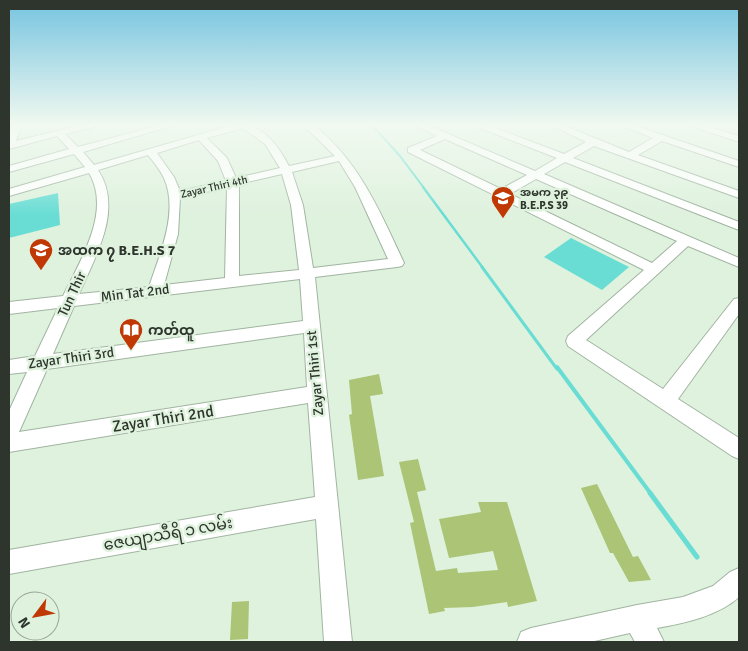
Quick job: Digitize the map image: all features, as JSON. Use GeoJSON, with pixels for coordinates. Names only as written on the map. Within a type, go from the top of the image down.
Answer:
{"type":"FeatureCollection","features":[{"type":"Feature","properties":{"kind":"street"},"geometry":{"type":"LineString","coordinates":[[9,169],[67,154]]}},
{"type":"Feature","properties":{"kind":"street","name":"Tun Thir"},"geometry":{"type":"LineString","coordinates":[[9,432],[94,245],[100,227],[102,208],[100,183],[78,154]]}},
{"type":"Feature","properties":{"kind":"street"},"geometry":{"type":"LineString","coordinates":[[9,192],[143,154]]}},
{"type":"Feature","properties":{"kind":"street"},"geometry":{"type":"LineString","coordinates":[[153,154],[170,178],[174,196],[173,230],[155,291]]}},
{"type":"Feature","properties":{"kind":"street"},"geometry":{"type":"LineString","coordinates":[[218,154],[223,160],[233,183],[232,282]]}},
{"type":"Feature","properties":{"kind":"street","name":"Zayar Thiri 1st"},"geometry":{"type":"LineString","coordinates":[[278,154],[286,170],[299,216],[307,274],[338,642]]}},
{"type":"Feature","properties":{"kind":"street"},"geometry":{"type":"LineString","coordinates":[[421,154],[653,270]]}},
{"type":"Feature","properties":{"kind":"street"},"geometry":{"type":"LineString","coordinates":[[488,154],[739,263]]}},
{"type":"Feature","properties":{"kind":"street"},"geometry":{"type":"LineString","coordinates":[[557,154],[739,226]]}},
{"type":"Feature","properties":{"kind":"street"},"geometry":{"type":"LineString","coordinates":[[501,194],[572,154]]}},
{"type":"Feature","properties":{"kind":"street"},"geometry":{"type":"LineString","coordinates":[[625,154],[739,195]]}},
{"type":"Feature","properties":{"kind":"street"},"geometry":{"type":"LineString","coordinates":[[727,154],[739,164]]}},
{"type":"Feature","properties":{"kind":"street","name":"Zayar Thiri 4th"},"geometry":{"type":"LineString","coordinates":[[174,196],[342,157]]}},
{"type":"Feature","properties":{"kind":"street","name":"Min Tat 2nd"},"geometry":{"type":"LineString","coordinates":[[9,308],[397,263],[363,191],[342,157]]}},
{"type":"Feature","properties":{"kind":"street"},"geometry":{"type":"LineString","coordinates":[[686,240],[574,341],[739,449]]}},
{"type":"Feature","properties":{"kind":"street"},"geometry":{"type":"LineString","coordinates":[[665,401],[739,303]]}},
{"type":"Feature","properties":{"kind":"street","name":"Zayar Thiri 3rd"},"geometry":{"type":"LineString","coordinates":[[9,367],[312,326]]}},
{"type":"Feature","properties":{"kind":"street","name":"Zayar Thiri 2nd"},"geometry":{"type":"LineString","coordinates":[[9,444],[317,394]]}},
{"type":"Feature","properties":{"kind":"street","name":"ဇေယျာသီရိ ၁ လမ်း"},"geometry":{"type":"LineString","coordinates":[[9,562],[327,506]]}},
{"type":"Feature","properties":{"kind":"street"},"geometry":{"type":"LineString","coordinates":[[531,642],[637,618],[683,610],[721,596],[739,581]]}},
{"type":"Feature","properties":{"kind":"street"},"geometry":{"type":"LineString","coordinates":[[637,618],[650,642]]}},
{"type":"Feature","properties":{"kind":"water"},"geometry":{"type":"Polygon","coordinates":[[[58,193],[60,225],[9,238],[9,204],[58,193]]]}},
{"type":"Feature","properties":{"kind":"water"},"geometry":{"type":"Polygon","coordinates":[[[571,238],[629,267],[602,290],[544,257],[571,238]]]}},
{"type":"Feature","properties":{"kind":"building"},"geometry":{"type":"Polygon","coordinates":[[[379,374],[383,394],[370,396],[384,476],[358,480],[349,415],[352,414],[349,380],[379,374]]]}},
{"type":"Feature","properties":{"kind":"building"},"geometry":{"type":"Polygon","coordinates":[[[418,459],[426,490],[417,492],[436,571],[457,568],[458,573],[498,570],[493,551],[449,558],[439,519],[481,512],[478,502],[507,502],[537,601],[508,607],[507,602],[473,607],[444,608],[445,611],[429,614],[410,523],[414,522],[399,462],[418,459]]]}},
{"type":"Feature","properties":{"kind":"building"},"geometry":{"type":"Polygon","coordinates":[[[597,484],[633,557],[638,556],[651,580],[629,582],[613,553],[610,553],[581,488],[597,484]]]}},
{"type":"Feature","properties":{"kind":"building"},"geometry":{"type":"Polygon","coordinates":[[[249,601],[248,639],[230,640],[232,602],[249,601]]]}},
{"type":"Feature","properties":{"kind":"waterway"},"geometry":{"type":"LineString","coordinates":[[399,154],[424,188]]}},
{"type":"Feature","properties":{"kind":"waterway"},"geometry":{"type":"LineString","coordinates":[[423,187],[483,268]]}},
{"type":"Feature","properties":{"kind":"waterway"},"geometry":{"type":"LineString","coordinates":[[482,267],[557,369]]}},
{"type":"Feature","properties":{"kind":"waterway"},"geometry":{"type":"LineString","coordinates":[[557,367],[651,494]]}},
{"type":"Feature","properties":{"kind":"waterway"},"geometry":{"type":"LineString","coordinates":[[650,493],[697,557]]}},
{"type":"Feature","properties":{"kind":"place","name":"အမက ၃၉ B.E.P.S 39"},"geometry":{"type":"Point","coordinates":[503,219]}},
{"type":"Feature","properties":{"kind":"place","name":"အထက ၇ B.E.H.S 7"},"geometry":{"type":"Point","coordinates":[41,271]}},
{"type":"Feature","properties":{"kind":"place","name":"ကတ်ထူ"},"geometry":{"type":"Point","coordinates":[131,351]}}]}
